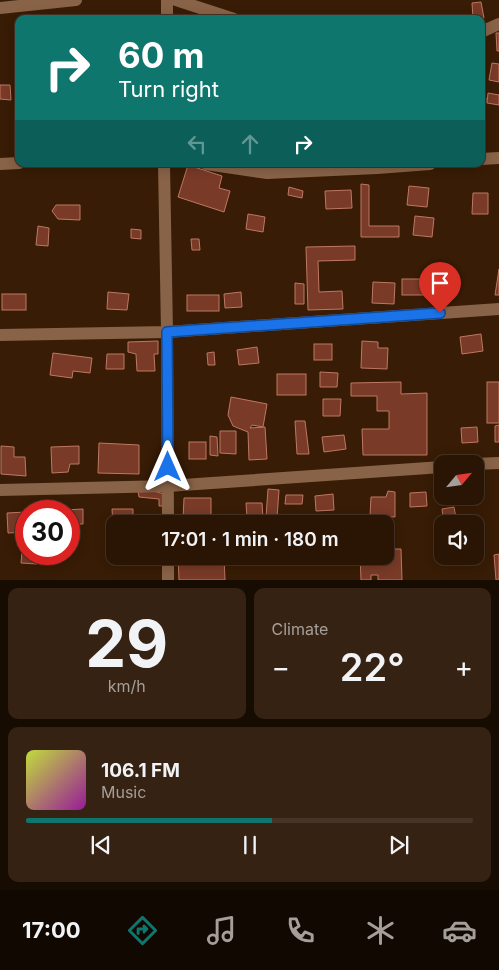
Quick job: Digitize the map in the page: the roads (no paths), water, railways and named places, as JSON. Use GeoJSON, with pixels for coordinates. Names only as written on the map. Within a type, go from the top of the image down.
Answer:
{"type":"FeatureCollection","features":[{"type":"Feature","properties":{"kind":"street"},"geometry":{"type":"LineString","coordinates":[[0,8],[76,0]]}},
{"type":"Feature","properties":{"kind":"street"},"geometry":{"type":"LineString","coordinates":[[167,0],[167,15]]}},
{"type":"Feature","properties":{"kind":"street"},"geometry":{"type":"LineString","coordinates":[[176,0],[222,15]]}},
{"type":"Feature","properties":{"kind":"street"},"geometry":{"type":"LineString","coordinates":[[485,30],[499,24]]}},
{"type":"Feature","properties":{"kind":"street"},"geometry":{"type":"LineString","coordinates":[[485,159],[499,158]]}},
{"type":"Feature","properties":{"kind":"street"},"geometry":{"type":"LineString","coordinates":[[0,164],[15,163]]}},
{"type":"Feature","properties":{"kind":"street"},"geometry":{"type":"LineString","coordinates":[[164,167],[168,515]]}},
{"type":"Feature","properties":{"kind":"street"},"geometry":{"type":"LineString","coordinates":[[226,167],[267,173],[390,167]]}},
{"type":"Feature","properties":{"kind":"street"},"geometry":{"type":"LineString","coordinates":[[0,336],[167,332],[499,309]]}},
{"type":"Feature","properties":{"kind":"street"},"geometry":{"type":"LineString","coordinates":[[484,463],[499,462]]}},
{"type":"Feature","properties":{"kind":"street"},"geometry":{"type":"LineString","coordinates":[[0,490],[168,486],[434,467]]}},
{"type":"Feature","properties":{"kind":"street"},"geometry":{"type":"LineString","coordinates":[[168,565],[168,580]]}}]}
